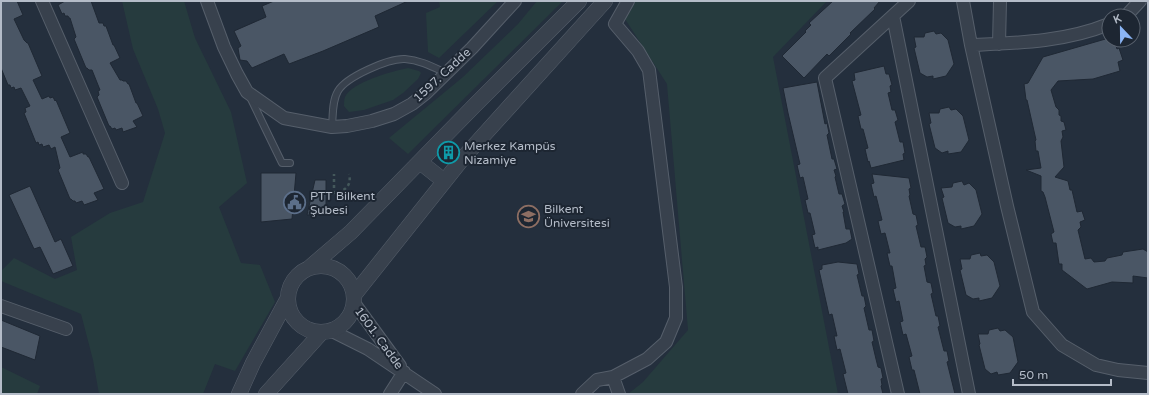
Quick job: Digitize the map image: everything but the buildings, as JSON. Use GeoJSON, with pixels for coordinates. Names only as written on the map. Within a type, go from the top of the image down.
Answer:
{"type":"FeatureCollection","features":[{"type":"Feature","properties":{"kind":"street"},"geometry":{"type":"LineString","coordinates":[[42,1],[122,183]]}},
{"type":"Feature","properties":{"kind":"street","name":"1597. Cadde"},"geometry":{"type":"LineString","coordinates":[[207,1],[224,47],[247,92],[284,118],[332,127],[372,122],[394,114],[412,104],[426,93],[472,48],[515,1]]}},
{"type":"Feature","properties":{"kind":"street"},"geometry":{"type":"LineString","coordinates":[[579,1],[351,232],[309,268],[300,273],[294,280],[289,289],[289,307],[290,311],[298,322],[305,328],[313,331],[326,331],[339,326],[346,320],[351,312],[354,299],[444,180],[462,158],[605,1]]}},
{"type":"Feature","properties":{"kind":"street"},"geometry":{"type":"LineString","coordinates":[[582,394],[597,380],[613,377],[647,359],[666,342],[676,318],[676,287],[649,70],[638,51],[615,24],[628,1]]}},
{"type":"Feature","properties":{"kind":"street"},"geometry":{"type":"LineString","coordinates":[[898,394],[826,78],[909,1]]}},
{"type":"Feature","properties":{"kind":"street"},"geometry":{"type":"LineString","coordinates":[[963,1],[971,45],[1007,206],[1033,312],[1062,345],[1096,365],[1118,370],[1148,373]]}},
{"type":"Feature","properties":{"kind":"street"},"geometry":{"type":"LineString","coordinates":[[999,44],[1000,1]]}},
{"type":"Feature","properties":{"kind":"street"},"geometry":{"type":"LineString","coordinates":[[893,16],[969,394]]}},
{"type":"Feature","properties":{"kind":"street"},"geometry":{"type":"LineString","coordinates":[[971,45],[1037,42],[1092,31],[1101,27]]}},
{"type":"Feature","properties":{"kind":"street"},"geometry":{"type":"LineString","coordinates":[[475,105],[494,123]]}},
{"type":"Feature","properties":{"kind":"street"},"geometry":{"type":"LineString","coordinates":[[420,162],[444,180]]}},
{"type":"Feature","properties":{"kind":"street"},"geometry":{"type":"LineString","coordinates":[[309,268],[324,266],[338,270],[349,281],[354,299]]}},
{"type":"Feature","properties":{"kind":"street"},"geometry":{"type":"LineString","coordinates":[[239,394],[253,363],[288,298]]}},
{"type":"Feature","properties":{"kind":"street","name":"1601. Cadde"},"geometry":{"type":"LineString","coordinates":[[354,299],[404,372]]}},
{"type":"Feature","properties":{"kind":"street"},"geometry":{"type":"LineString","coordinates":[[1,306],[66,329]]}},
{"type":"Feature","properties":{"kind":"street"},"geometry":{"type":"LineString","coordinates":[[266,394],[326,331]]}},
{"type":"Feature","properties":{"kind":"street","name":"1601. Cadde"},"geometry":{"type":"LineString","coordinates":[[326,331],[368,349],[436,394]]}},
{"type":"Feature","properties":{"kind":"street"},"geometry":{"type":"LineString","coordinates":[[390,394],[404,372]]}},
{"type":"Feature","properties":{"kind":"street"},"geometry":{"type":"LineString","coordinates":[[613,377],[618,394]]}},
{"type":"Feature","properties":{"kind":"lane"},"geometry":{"type":"LineString","coordinates":[[332,127],[334,100],[337,92],[342,84],[357,75],[393,61],[404,59],[427,64],[446,73]]}},
{"type":"Feature","properties":{"kind":"lane"},"geometry":{"type":"LineString","coordinates":[[247,92],[282,163],[290,163]]}},
{"type":"Feature","properties":{"kind":"path"},"geometry":{"type":"LineString","coordinates":[[334,174],[334,194]]}},
{"type":"Feature","properties":{"kind":"path"},"geometry":{"type":"LineString","coordinates":[[326,194],[340,192],[350,184],[349,174]]}},
{"type":"Feature","properties":{"kind":"green space"},"geometry":{"type":"Polygon","coordinates":[[[122,1],[184,1],[195,38],[231,112],[247,183],[219,207],[241,263],[260,265],[275,302],[235,371],[215,364],[203,394],[99,394],[93,360],[81,314],[1,281],[1,271],[14,258],[55,279],[77,270],[71,237],[110,213],[143,202],[165,133],[158,109],[133,49],[122,1]]]}},
{"type":"Feature","properties":{"kind":"green space"},"geometry":{"type":"Polygon","coordinates":[[[439,1],[498,1],[439,58],[428,52],[426,13],[440,7],[439,1]]]}},
{"type":"Feature","properties":{"kind":"green space"},"geometry":{"type":"Polygon","coordinates":[[[537,1],[563,1],[408,154],[389,138],[463,77],[518,24],[537,1]]]}},
{"type":"Feature","properties":{"kind":"green space"},"geometry":{"type":"Polygon","coordinates":[[[636,1],[827,1],[773,57],[838,394],[628,394],[643,382],[688,330],[667,84],[625,19],[636,1]]]}},
{"type":"Feature","properties":{"kind":"green space"},"geometry":{"type":"Polygon","coordinates":[[[408,68],[421,73],[418,79],[393,100],[364,110],[349,112],[344,106],[345,97],[349,92],[364,82],[408,68]]]}},
{"type":"Feature","properties":{"kind":"green space"},"geometry":{"type":"Polygon","coordinates":[[[1,367],[40,386],[37,394],[1,394],[1,367]]]}},
{"type":"Feature","properties":{"kind":"place","name":"Merkez Kampüs Nizamiye"},"geometry":{"type":"Point","coordinates":[449,153]}},
{"type":"Feature","properties":{"kind":"place","name":"PTT Bilkent Şubesi"},"geometry":{"type":"Point","coordinates":[294,203]}},
{"type":"Feature","properties":{"kind":"place","name":"Bilkent Üniversitesi"},"geometry":{"type":"Point","coordinates":[528,216]}}]}
